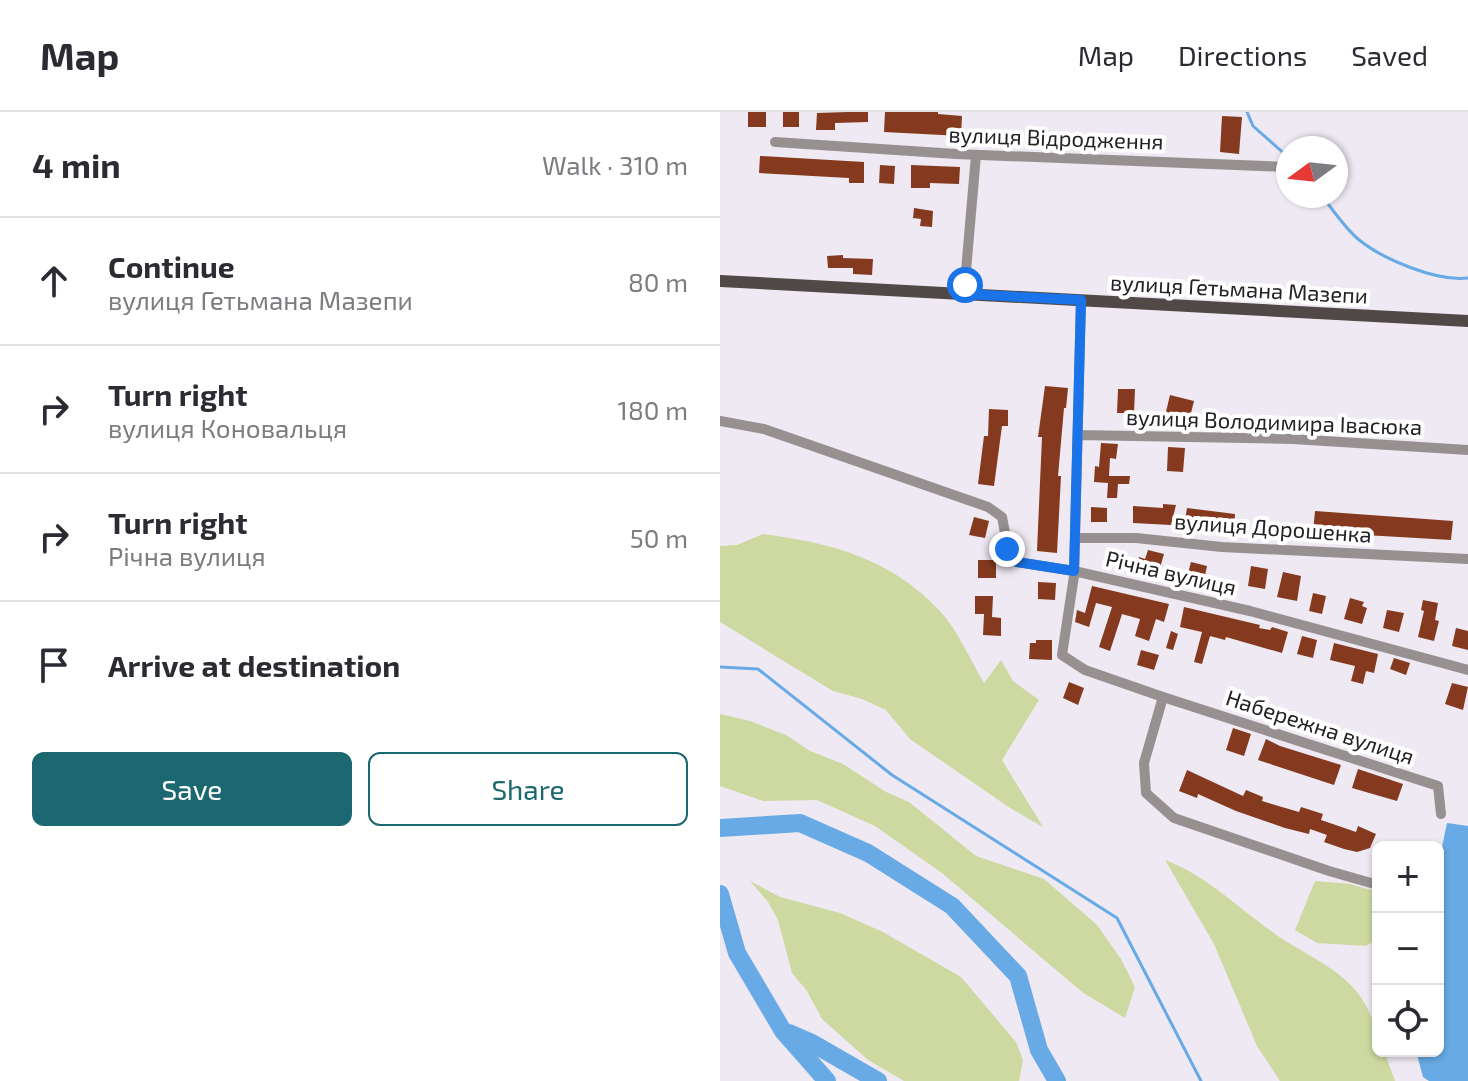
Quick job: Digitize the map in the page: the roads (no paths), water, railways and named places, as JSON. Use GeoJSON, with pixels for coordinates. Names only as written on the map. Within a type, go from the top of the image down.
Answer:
{"type":"FeatureCollection","features":[{"type":"Feature","properties":{"kind":"main road","name":"вулиця Гетьмана Мазепи"},"geometry":{"type":"LineString","coordinates":[[720,281],[1468,321]]}},
{"type":"Feature","properties":{"kind":"street","name":"вулиця Відродження"},"geometry":{"type":"LineString","coordinates":[[775,142],[976,155],[1276,167]]}},
{"type":"Feature","properties":{"kind":"street"},"geometry":{"type":"LineString","coordinates":[[964,294],[976,155]]}},
{"type":"Feature","properties":{"kind":"street"},"geometry":{"type":"LineString","coordinates":[[1074,571],[1081,300]]}},
{"type":"Feature","properties":{"kind":"street","name":"Річна вулиця"},"geometry":{"type":"LineString","coordinates":[[720,421],[764,429],[988,507],[1002,517],[1010,559],[1250,611],[1468,670]]}},
{"type":"Feature","properties":{"kind":"street","name":"вулиця Володимира Івасюка"},"geometry":{"type":"LineString","coordinates":[[1078,435],[1293,439],[1468,450]]}},
{"type":"Feature","properties":{"kind":"street","name":"вулиця Дорошенка"},"geometry":{"type":"LineString","coordinates":[[1075,538],[1136,538],[1222,547],[1468,559]]}},
{"type":"Feature","properties":{"kind":"street","name":"Набережна вулиця"},"geometry":{"type":"LineString","coordinates":[[1074,571],[1062,655],[1085,670],[1438,786],[1441,814]]}},
{"type":"Feature","properties":{"kind":"street"},"geometry":{"type":"LineString","coordinates":[[1163,697],[1144,763],[1146,793],[1174,818],[1372,883]]}},
{"type":"Feature","properties":{"kind":"water"},"geometry":{"type":"Polygon","coordinates":[[[1447,823],[1468,826],[1468,1081],[1429,1081],[1423,1077],[1418,1057],[1444,1057],[1443,841],[1447,823]]]}},
{"type":"Feature","properties":{"kind":"waterway"},"geometry":{"type":"LineString","coordinates":[[1247,112],[1253,126],[1276,146]]}},
{"type":"Feature","properties":{"kind":"waterway"},"geometry":{"type":"LineString","coordinates":[[1331,208],[1353,235],[1381,254],[1426,273],[1468,278]]}},
{"type":"Feature","properties":{"kind":"waterway"},"geometry":{"type":"LineString","coordinates":[[720,667],[758,669],[892,775],[1117,918],[1201,1081]]}},
{"type":"Feature","properties":{"kind":"waterway"},"geometry":{"type":"LineString","coordinates":[[720,828],[800,823],[868,853],[952,906],[1018,976],[1039,1050],[1057,1081]]}},
{"type":"Feature","properties":{"kind":"waterway"},"geometry":{"type":"LineString","coordinates":[[720,894],[737,953],[783,1031],[827,1081]]}},
{"type":"Feature","properties":{"kind":"waterway"},"geometry":{"type":"LineString","coordinates":[[789,1033],[878,1081]]}}]}
